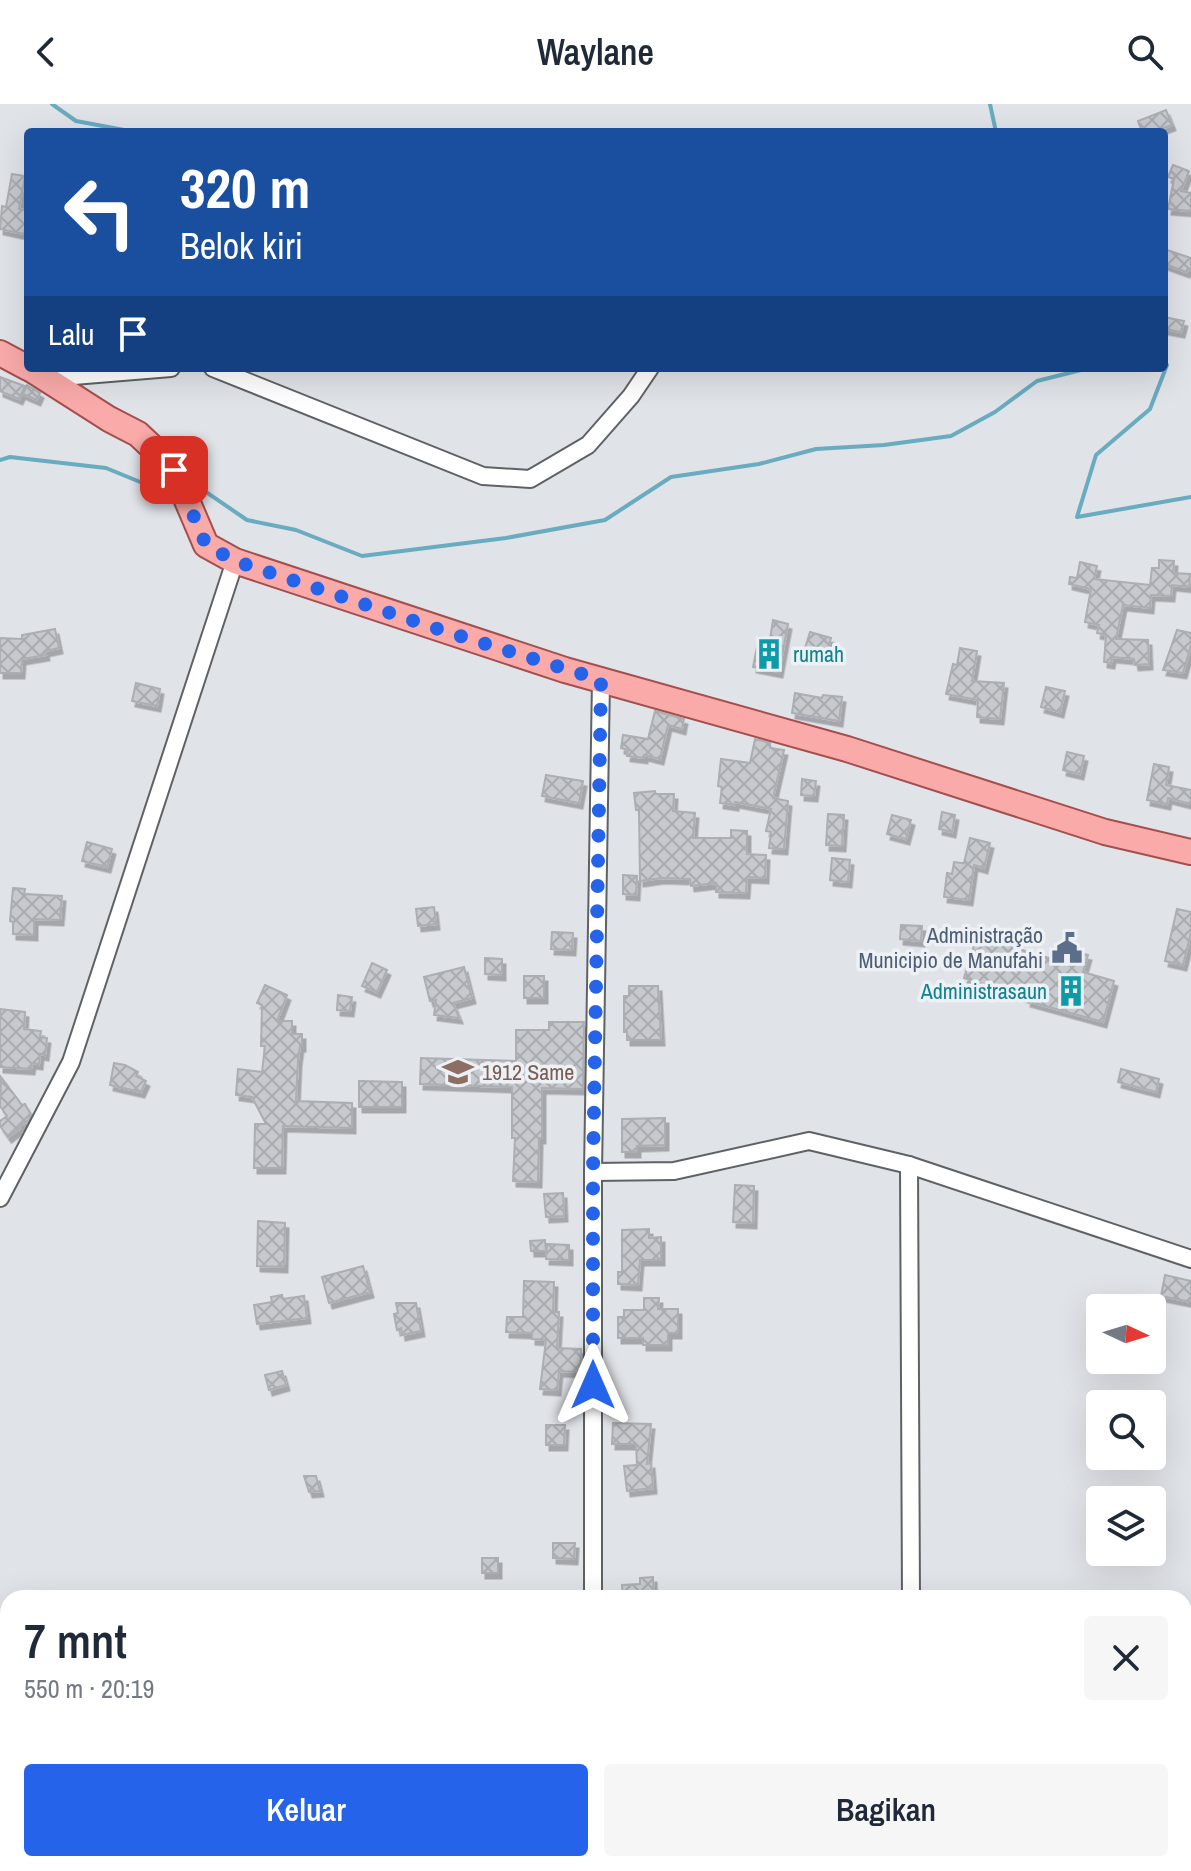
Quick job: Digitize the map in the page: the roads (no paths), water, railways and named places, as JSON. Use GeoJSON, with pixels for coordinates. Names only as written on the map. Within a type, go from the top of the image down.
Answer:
{"type":"FeatureCollection","features":[{"type":"Feature","properties":{"kind":"main road"},"geometry":{"type":"LineString","coordinates":[[0,353],[24,365]]}},
{"type":"Feature","properties":{"kind":"main road"},"geometry":{"type":"LineString","coordinates":[[37,372],[138,434],[155,450],[174,470],[206,545],[235,561],[601,680],[847,749],[1105,832],[1191,852]]}},
{"type":"Feature","properties":{"kind":"street"},"geometry":{"type":"LineString","coordinates":[[223,372],[483,476],[530,479],[588,445],[631,396],[647,372]]}},
{"type":"Feature","properties":{"kind":"street"},"geometry":{"type":"LineString","coordinates":[[0,1198],[71,1062],[235,561]]}},
{"type":"Feature","properties":{"kind":"street"},"geometry":{"type":"LineString","coordinates":[[593,1590],[593,1172],[601,680]]}},
{"type":"Feature","properties":{"kind":"street"},"geometry":{"type":"LineString","coordinates":[[593,1172],[674,1171],[809,1141],[909,1165],[1191,1259]]}},
{"type":"Feature","properties":{"kind":"street"},"geometry":{"type":"LineString","coordinates":[[909,1165],[911,1590]]}},
{"type":"Feature","properties":{"kind":"waterway"},"geometry":{"type":"LineString","coordinates":[[52,104],[76,121],[114,128]]}},
{"type":"Feature","properties":{"kind":"waterway"},"geometry":{"type":"LineString","coordinates":[[990,104],[995,128]]}},
{"type":"Feature","properties":{"kind":"waterway"},"geometry":{"type":"LineString","coordinates":[[187,479],[247,520],[296,530],[362,556],[506,538],[605,520],[671,477],[759,464],[816,449],[884,445],[951,436],[995,412],[1037,381],[1073,372]]}},
{"type":"Feature","properties":{"kind":"waterway"},"geometry":{"type":"LineString","coordinates":[[1164,372],[1150,409],[1096,455],[1077,517],[1191,497]]}},
{"type":"Feature","properties":{"kind":"waterway"},"geometry":{"type":"LineString","coordinates":[[0,460],[10,457],[106,468],[145,484],[171,480]]}},
{"type":"Feature","properties":{"kind":"place","name":"rumah"},"geometry":{"type":"Point","coordinates":[769,654]}},
{"type":"Feature","properties":{"kind":"place","name":"Administração Municipio de Manufahi"},"geometry":{"type":"Point","coordinates":[1067,948]}},
{"type":"Feature","properties":{"kind":"place","name":"Administrasaun"},"geometry":{"type":"Point","coordinates":[1071,991]}},
{"type":"Feature","properties":{"kind":"place","name":"1912 Same"},"geometry":{"type":"Point","coordinates":[458,1072]}}]}
